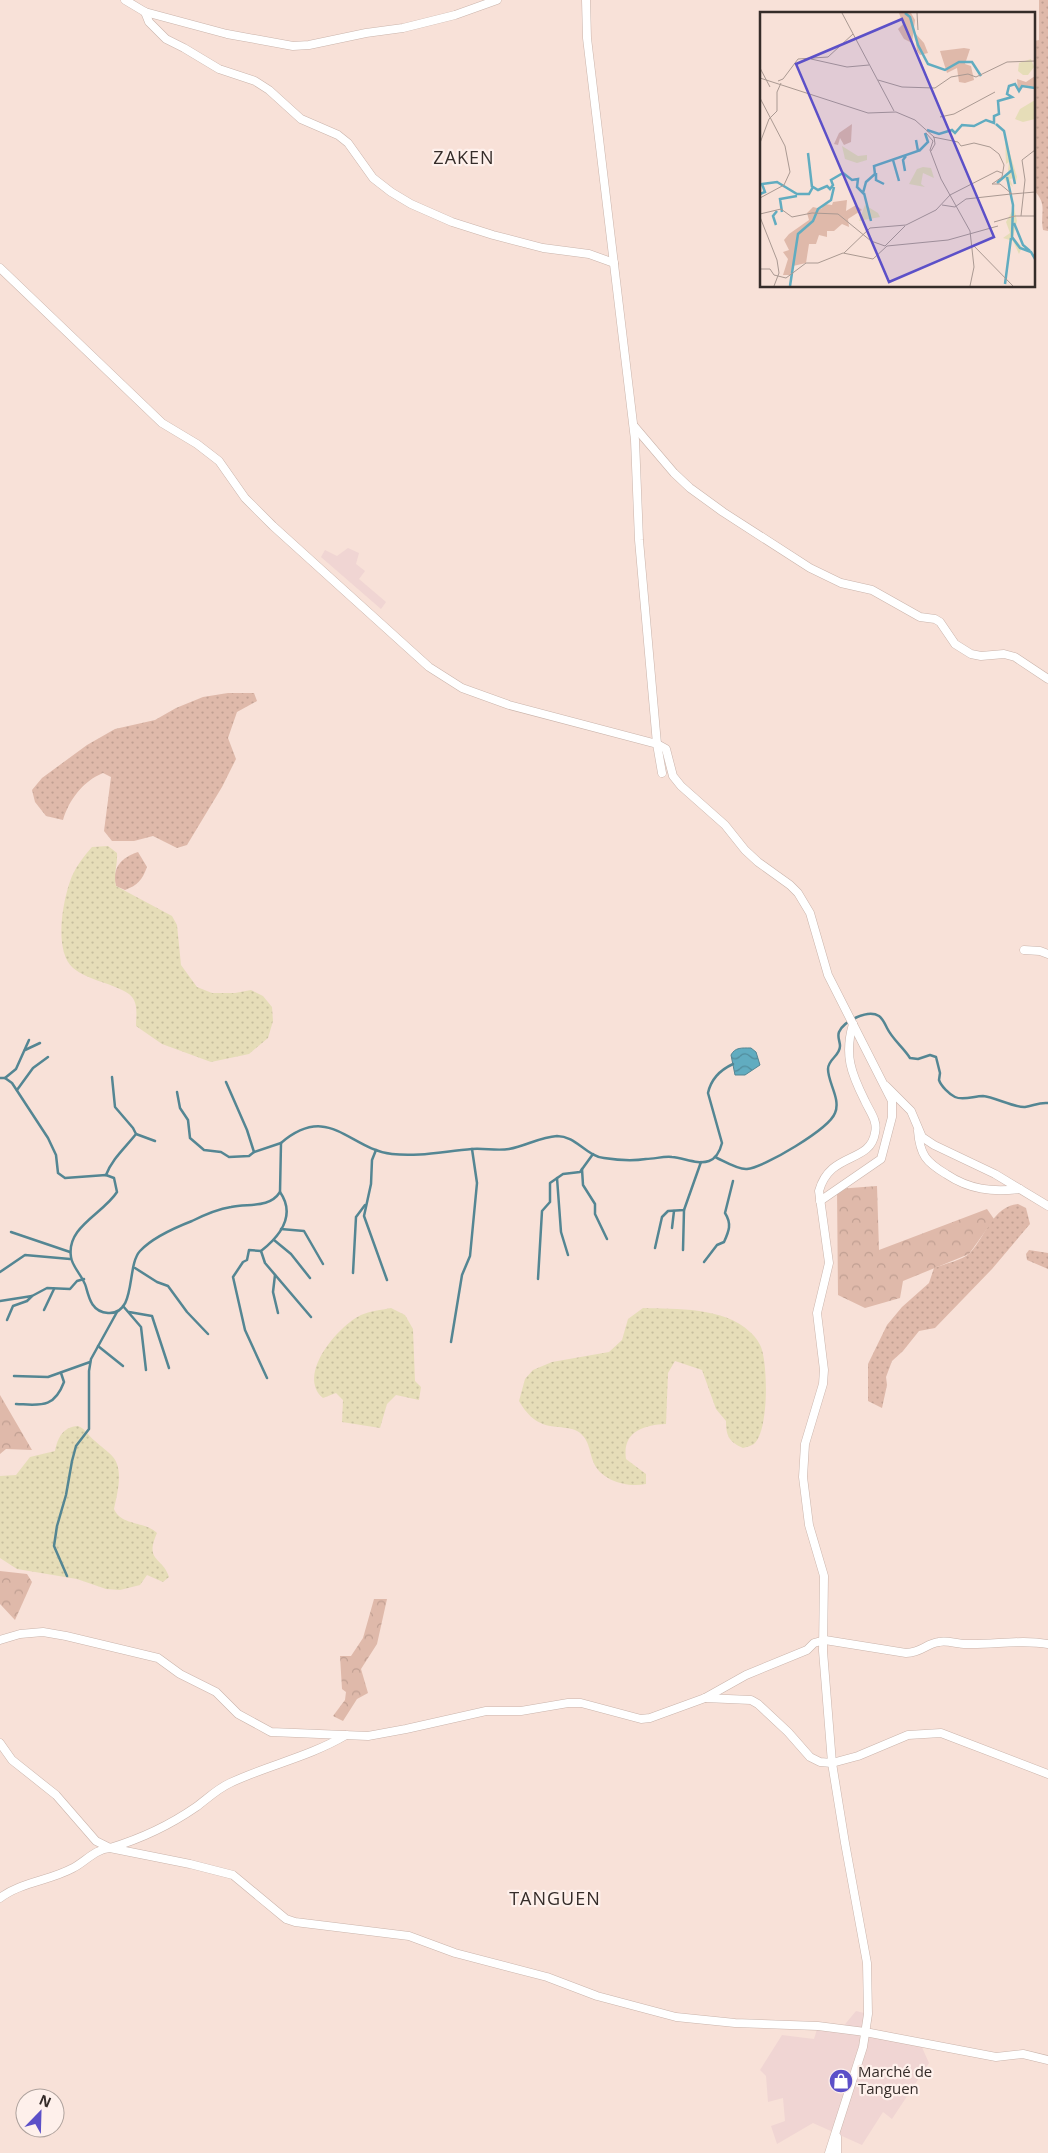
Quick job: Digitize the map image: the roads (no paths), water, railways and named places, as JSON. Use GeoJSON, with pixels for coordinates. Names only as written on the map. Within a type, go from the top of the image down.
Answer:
{"type":"FeatureCollection","features":[{"type":"Feature","properties":{"kind":"street"},"geometry":{"type":"LineString","coordinates":[[125,0],[145,12],[227,34],[294,46],[310,45],[403,28],[455,15],[497,0]]}},
{"type":"Feature","properties":{"kind":"street"},"geometry":{"type":"LineString","coordinates":[[586,0],[587,38],[633,424],[639,540],[657,744],[662,773]]}},
{"type":"Feature","properties":{"kind":"street"},"geometry":{"type":"LineString","coordinates":[[145,12],[149,22],[166,39],[219,69],[255,81],[269,90],[301,119],[338,134],[348,143],[373,178],[411,204],[452,222],[493,235],[543,248],[589,254],[614,263]]}},
{"type":"Feature","properties":{"kind":"street"},"geometry":{"type":"LineString","coordinates":[[0,268],[162,423],[197,444],[219,461],[245,498],[273,526],[429,667],[462,688],[509,705],[657,744],[666,749],[673,776],[681,786],[720,820],[758,862],[798,893],[810,913],[828,975],[892,1101],[892,1117],[880,1159],[869,1169],[820,1201]]}},
{"type":"Feature","properties":{"kind":"street"},"geometry":{"type":"LineString","coordinates":[[633,424],[674,474],[690,488],[810,568],[841,583],[872,590],[920,617],[935,619],[940,622],[955,644],[971,654],[982,656],[1004,654],[1015,657],[1048,679]]}},
{"type":"Feature","properties":{"kind":"street"},"geometry":{"type":"LineString","coordinates":[[1024,950],[1040,951],[1048,954]]}},
{"type":"Feature","properties":{"kind":"street"},"geometry":{"type":"LineString","coordinates":[[829,2153],[862,2047],[868,2014],[868,1963],[832,1763],[823,1640],[824,1576],[809,1525],[803,1477],[805,1444],[823,1384],[824,1370],[817,1313],[829,1263],[819,1191],[822,1181],[837,1163],[864,1151],[872,1143],[875,1135],[875,1119],[856,1082],[849,1059],[848,1042],[853,1024]]}},
{"type":"Feature","properties":{"kind":"street"},"geometry":{"type":"LineString","coordinates":[[884,1084],[911,1111],[922,1137],[934,1145],[995,1174],[1048,1206]]}},
{"type":"Feature","properties":{"kind":"street"},"geometry":{"type":"LineString","coordinates":[[918,1130],[919,1142],[928,1163],[960,1184],[998,1192],[1020,1189]]}},
{"type":"Feature","properties":{"kind":"street"},"geometry":{"type":"LineString","coordinates":[[0,1640],[20,1634],[43,1632],[158,1658],[180,1674],[216,1692],[238,1714],[271,1732],[368,1736],[486,1711],[521,1711],[568,1703],[581,1703],[641,1719],[650,1718],[705,1698],[746,1675],[806,1650],[814,1643],[823,1640],[839,1641],[906,1654],[920,1652],[931,1644],[941,1642],[964,1644],[1030,1640],[1048,1644]]}},
{"type":"Feature","properties":{"kind":"street"},"geometry":{"type":"LineString","coordinates":[[705,1698],[751,1700],[758,1704],[788,1732],[810,1757],[820,1762],[832,1763],[858,1756],[908,1735],[941,1732],[1048,1774]]}},
{"type":"Feature","properties":{"kind":"street"},"geometry":{"type":"LineString","coordinates":[[0,1743],[12,1760],[56,1794],[96,1841],[110,1848],[157,1830],[195,1808],[228,1784],[267,1767],[324,1748],[346,1735]]}},
{"type":"Feature","properties":{"kind":"street"},"geometry":{"type":"LineString","coordinates":[[0,1898],[21,1887],[73,1868],[103,1848],[110,1848],[190,1864],[232,1875],[286,1920],[408,1936],[455,1953],[547,1977],[598,1996],[645,2010],[676,2017],[726,2022],[818,2026],[865,2032],[996,2057],[1023,2054],[1048,2060]]}},
{"type":"Feature","properties":{"kind":"street"},"geometry":{"type":"LineString","coordinates":[[837,2130],[837,2153]]}},
{"type":"Feature","properties":{"kind":"water"},"geometry":{"type":"Polygon","coordinates":[[[751,1048],[756,1052],[760,1065],[745,1075],[735,1075],[731,1055],[737,1049],[751,1048]]]}},
{"type":"Feature","properties":{"kind":"waterway"},"geometry":{"type":"LineString","coordinates":[[715,1157],[739,1168],[756,1167],[796,1146],[830,1120],[835,1113],[836,1102],[828,1069],[839,1049],[839,1032],[851,1020],[869,1014],[880,1017],[889,1032],[910,1058],[918,1059],[930,1055],[936,1057],[940,1073],[939,1080],[946,1090],[955,1097],[983,1096],[1021,1107],[1048,1103]]}},
{"type":"Feature","properties":{"kind":"waterway"},"geometry":{"type":"LineString","coordinates":[[5,1078],[16,1069],[29,1040]]}},
{"type":"Feature","properties":{"kind":"waterway"},"geometry":{"type":"LineString","coordinates":[[25,1050],[40,1043]]}},
{"type":"Feature","properties":{"kind":"waterway"},"geometry":{"type":"LineString","coordinates":[[17,1090],[33,1068],[48,1057]]}},
{"type":"Feature","properties":{"kind":"waterway"},"geometry":{"type":"LineString","coordinates":[[0,1078],[5,1078],[12,1083],[48,1138],[56,1155],[58,1173],[65,1178],[106,1175],[114,1178],[117,1192],[80,1229],[74,1237],[71,1246],[72,1261],[85,1283],[92,1304],[98,1310],[108,1313],[117,1312],[123,1306],[130,1288],[136,1258],[140,1251],[151,1241],[206,1214],[226,1208],[264,1203],[275,1197],[280,1192],[281,1143],[298,1131],[313,1127],[326,1127],[377,1150],[402,1155],[477,1149],[504,1150],[557,1136],[570,1139],[592,1154],[604,1158],[641,1160],[669,1157],[705,1162],[712,1160],[716,1156],[722,1143],[708,1093],[709,1088],[717,1076],[733,1064]]}},
{"type":"Feature","properties":{"kind":"waterway"},"geometry":{"type":"LineString","coordinates":[[106,1175],[115,1159],[136,1134],[115,1107],[112,1077]]}},
{"type":"Feature","properties":{"kind":"waterway"},"geometry":{"type":"LineString","coordinates":[[226,1082],[247,1130],[254,1152],[281,1143]]}},
{"type":"Feature","properties":{"kind":"waterway"},"geometry":{"type":"LineString","coordinates":[[177,1092],[180,1108],[188,1120],[190,1138],[204,1150],[221,1152],[229,1157],[249,1156],[254,1152]]}},
{"type":"Feature","properties":{"kind":"waterway"},"geometry":{"type":"LineString","coordinates":[[136,1134],[155,1141]]}},
{"type":"Feature","properties":{"kind":"waterway"},"geometry":{"type":"LineString","coordinates":[[451,1342],[462,1275],[470,1256],[477,1183],[472,1149]]}},
{"type":"Feature","properties":{"kind":"waterway"},"geometry":{"type":"LineString","coordinates":[[376,1150],[372,1160],[371,1184],[364,1216],[387,1280]]}},
{"type":"Feature","properties":{"kind":"waterway"},"geometry":{"type":"LineString","coordinates":[[538,1279],[542,1211],[550,1202],[550,1183],[563,1174],[580,1172],[593,1154]]}},
{"type":"Feature","properties":{"kind":"waterway"},"geometry":{"type":"LineString","coordinates":[[655,1248],[662,1217],[668,1211],[684,1210],[701,1162]]}},
{"type":"Feature","properties":{"kind":"waterway"},"geometry":{"type":"LineString","coordinates":[[582,1169],[583,1185],[595,1204],[595,1214],[607,1239]]}},
{"type":"Feature","properties":{"kind":"waterway"},"geometry":{"type":"LineString","coordinates":[[557,1178],[561,1232],[568,1255]]}},
{"type":"Feature","properties":{"kind":"waterway"},"geometry":{"type":"LineString","coordinates":[[704,1262],[717,1245],[724,1242],[727,1234],[729,1224],[725,1213],[733,1181]]}},
{"type":"Feature","properties":{"kind":"waterway"},"geometry":{"type":"LineString","coordinates":[[280,1192],[285,1201],[286,1217],[284,1224],[280,1232],[261,1251],[265,1263],[311,1317]]}},
{"type":"Feature","properties":{"kind":"waterway"},"geometry":{"type":"LineString","coordinates":[[353,1273],[356,1217],[365,1205]]}},
{"type":"Feature","properties":{"kind":"waterway"},"geometry":{"type":"LineString","coordinates":[[683,1250],[684,1210]]}},
{"type":"Feature","properties":{"kind":"waterway"},"geometry":{"type":"LineString","coordinates":[[672,1228],[674,1211]]}},
{"type":"Feature","properties":{"kind":"waterway"},"geometry":{"type":"LineString","coordinates":[[281,1229],[304,1231],[323,1264]]}},
{"type":"Feature","properties":{"kind":"waterway"},"geometry":{"type":"LineString","coordinates":[[11,1232],[70,1252]]}},
{"type":"Feature","properties":{"kind":"waterway"},"geometry":{"type":"LineString","coordinates":[[274,1240],[291,1254],[310,1278]]}},
{"type":"Feature","properties":{"kind":"waterway"},"geometry":{"type":"LineString","coordinates":[[261,1251],[249,1250],[247,1260],[243,1262],[233,1277],[245,1330],[267,1378]]}},
{"type":"Feature","properties":{"kind":"waterway"},"geometry":{"type":"LineString","coordinates":[[0,1272],[25,1255],[70,1259]]}},
{"type":"Feature","properties":{"kind":"waterway"},"geometry":{"type":"LineString","coordinates":[[135,1268],[157,1282],[168,1286],[187,1312],[208,1334]]}},
{"type":"Feature","properties":{"kind":"waterway"},"geometry":{"type":"LineString","coordinates":[[275,1275],[273,1292],[278,1313]]}},
{"type":"Feature","properties":{"kind":"waterway"},"geometry":{"type":"LineString","coordinates":[[0,1301],[32,1296],[47,1288],[70,1289],[77,1281],[84,1279]]}},
{"type":"Feature","properties":{"kind":"waterway"},"geometry":{"type":"LineString","coordinates":[[44,1310],[54,1289]]}},
{"type":"Feature","properties":{"kind":"waterway"},"geometry":{"type":"LineString","coordinates":[[7,1320],[13,1306],[27,1301],[32,1296]]}},
{"type":"Feature","properties":{"kind":"waterway"},"geometry":{"type":"LineString","coordinates":[[123,1306],[141,1327],[146,1370]]}},
{"type":"Feature","properties":{"kind":"waterway"},"geometry":{"type":"LineString","coordinates":[[67,1576],[54,1546],[57,1526],[66,1495],[76,1446],[89,1429],[89,1371],[91,1359],[117,1312]]}},
{"type":"Feature","properties":{"kind":"waterway"},"geometry":{"type":"LineString","coordinates":[[129,1312],[152,1316],[169,1368]]}},
{"type":"Feature","properties":{"kind":"waterway"},"geometry":{"type":"LineString","coordinates":[[98,1346],[123,1366]]}},
{"type":"Feature","properties":{"kind":"waterway"},"geometry":{"type":"LineString","coordinates":[[14,1376],[48,1377],[90,1362]]}},
{"type":"Feature","properties":{"kind":"waterway"},"geometry":{"type":"LineString","coordinates":[[16,1404],[39,1405],[51,1401],[56,1397],[64,1382],[61,1373]]}},
{"type":"Feature","properties":{"kind":"place","name":"Marché de Tanguen"},"geometry":{"type":"Point","coordinates":[841,2081]}},
{"type":"Feature","properties":{"kind":"district","name":"ZAKEN"},"geometry":{"type":"Point","coordinates":[464,158]}},
{"type":"Feature","properties":{"kind":"district","name":"TANGUEN"},"geometry":{"type":"Point","coordinates":[555,1899]}}]}
